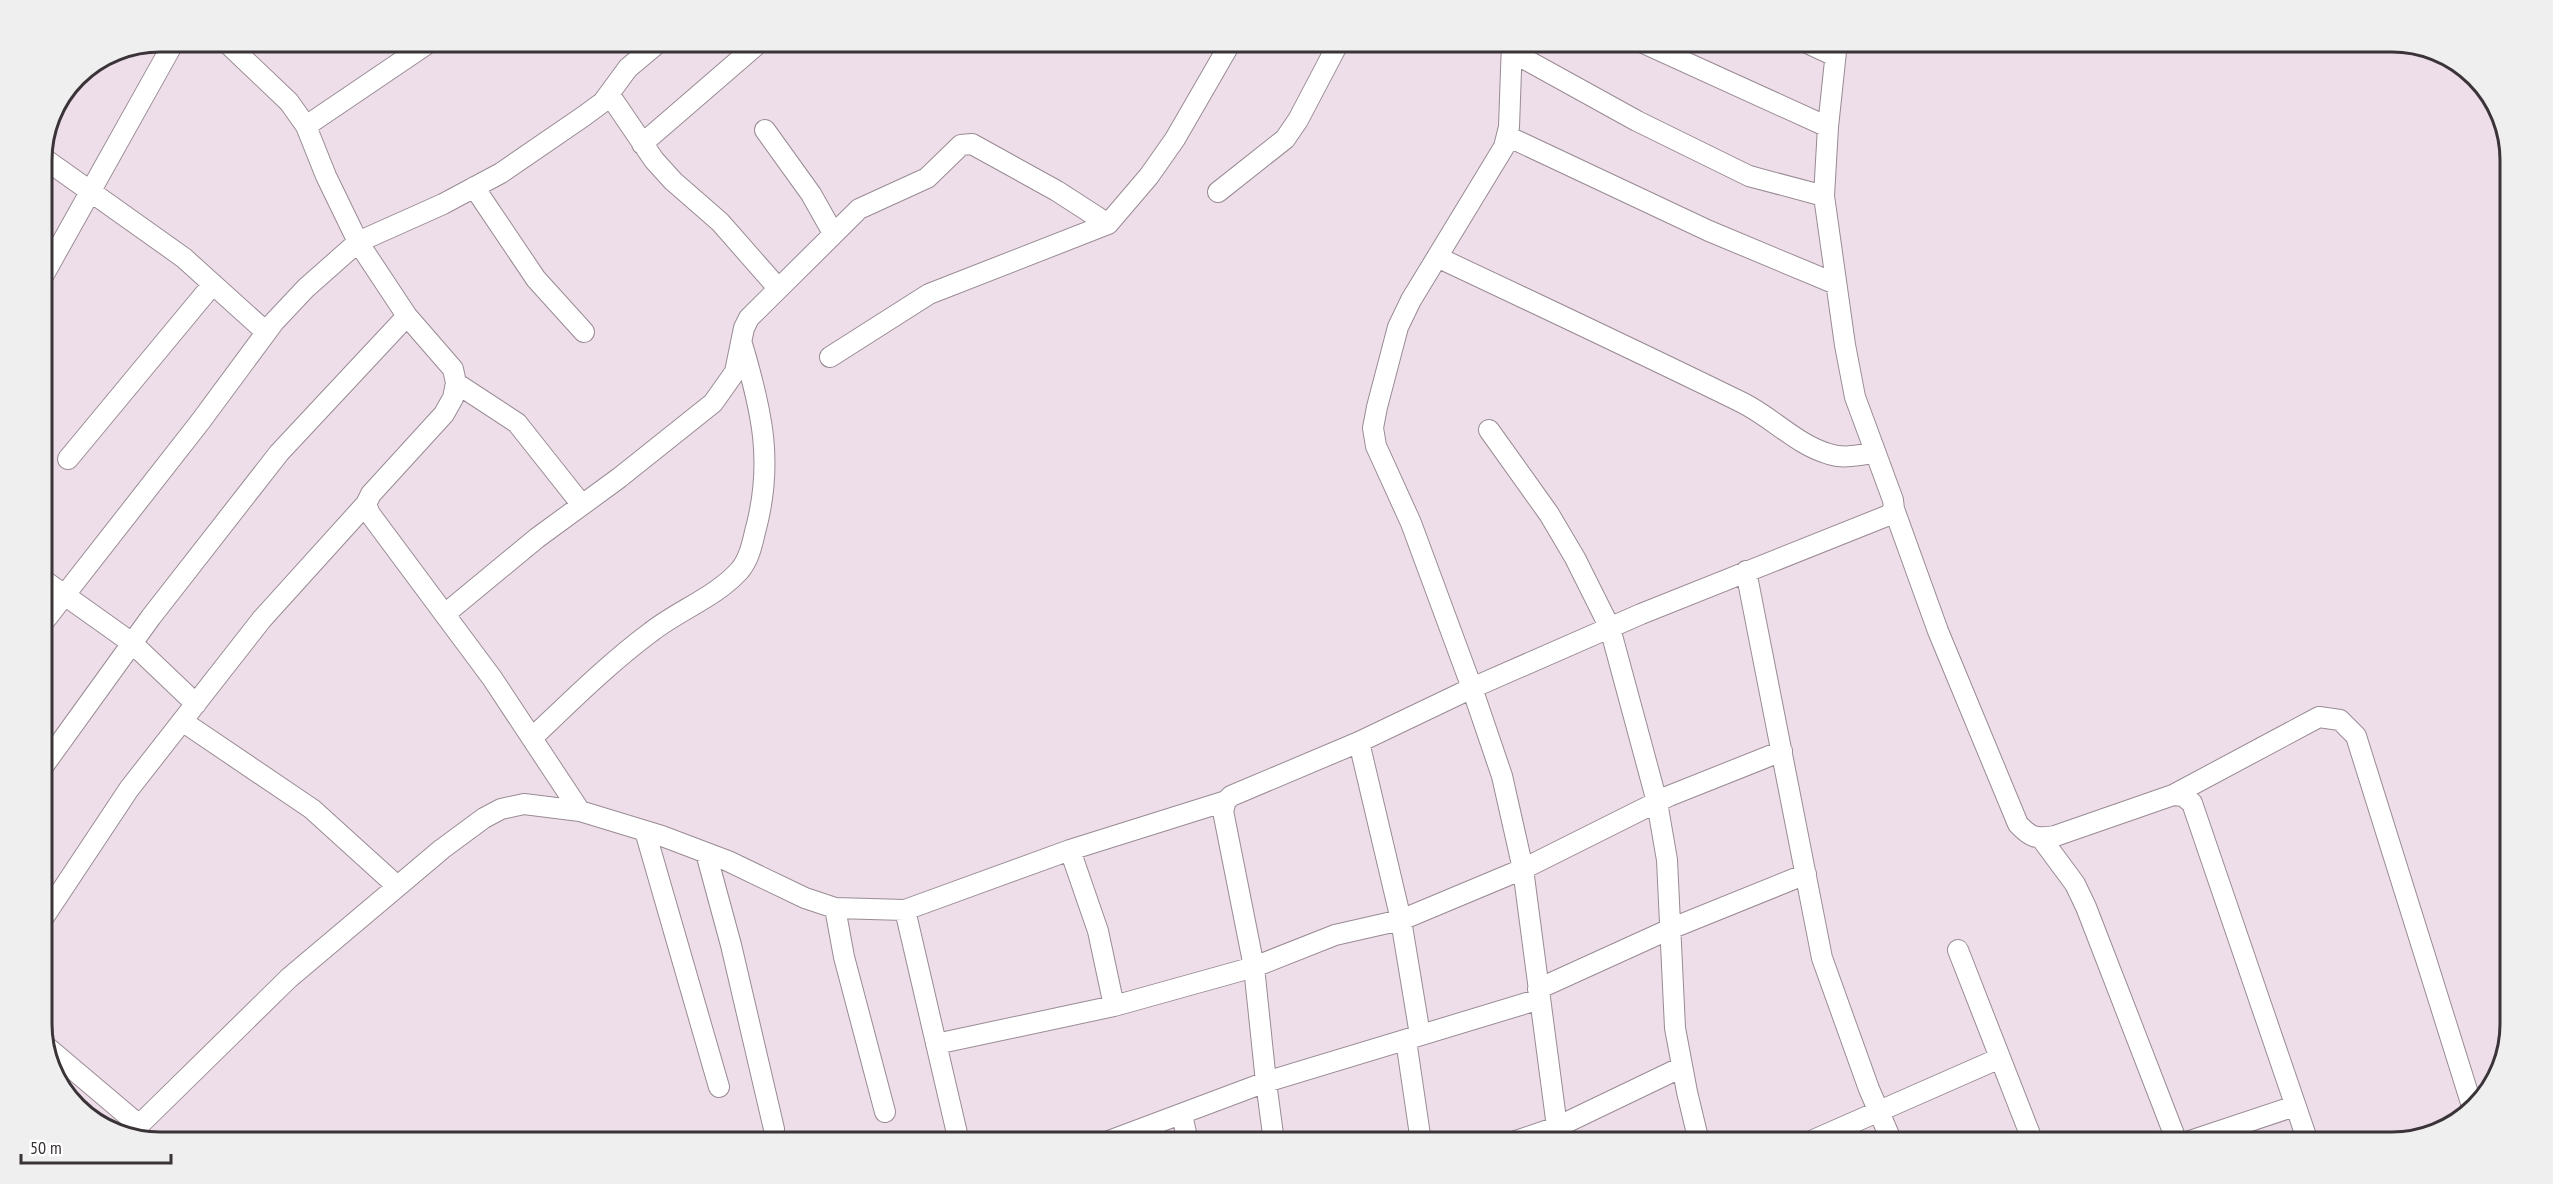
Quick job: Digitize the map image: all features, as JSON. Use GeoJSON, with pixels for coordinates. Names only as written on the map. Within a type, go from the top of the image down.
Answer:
{"type":"FeatureCollection","features":[{"type":"Feature","properties":{"kind":"street"},"geometry":{"type":"LineString","coordinates":[[53,258],[168,52]]}},
{"type":"Feature","properties":{"kind":"street"},"geometry":{"type":"LineString","coordinates":[[53,903],[129,789],[262,619],[444,414],[453,398],[456,383],[453,369],[407,316],[358,242],[326,176],[306,126],[289,102],[236,52]]}},
{"type":"Feature","properties":{"kind":"street"},"geometry":{"type":"LineString","coordinates":[[306,126],[415,52]]}},
{"type":"Feature","properties":{"kind":"street"},"geometry":{"type":"LineString","coordinates":[[53,611],[200,422],[266,332],[306,288],[358,242],[501,173],[575,123],[603,102],[628,68],[647,52]]}},
{"type":"Feature","properties":{"kind":"street"},"geometry":{"type":"LineString","coordinates":[[642,144],[748,52]]}},
{"type":"Feature","properties":{"kind":"street"},"geometry":{"type":"LineString","coordinates":[[830,357],[929,294],[1108,224],[1149,176],[1175,139],[1226,52]]}},
{"type":"Feature","properties":{"kind":"street"},"geometry":{"type":"LineString","coordinates":[[1218,192],[1285,139],[1298,120],[1334,52]]}},
{"type":"Feature","properties":{"kind":"street"},"geometry":{"type":"LineString","coordinates":[[1512,52],[1509,127],[1504,147],[1411,300],[1398,327],[1373,428],[1376,446],[1411,522],[1502,776],[1523,869],[1558,1132]]}},
{"type":"Feature","properties":{"kind":"street"},"geometry":{"type":"LineString","coordinates":[[1520,52],[1637,121],[1749,176],[1824,196]]}},
{"type":"Feature","properties":{"kind":"street"},"geometry":{"type":"LineString","coordinates":[[1663,52],[1828,128]]}},
{"type":"Feature","properties":{"kind":"street"},"geometry":{"type":"LineString","coordinates":[[1836,52],[1824,196],[1845,345],[1855,397],[1938,631],[2018,824],[2028,835],[2041,838],[2055,836],[2173,795],[2319,717],[2340,720],[2356,736],[2470,1099]]}},
{"type":"Feature","properties":{"kind":"street"},"geometry":{"type":"LineString","coordinates":[[609,94],[642,144],[673,181],[720,222],[778,288]]}},
{"type":"Feature","properties":{"kind":"street"},"geometry":{"type":"LineString","coordinates":[[765,130],[811,194],[833,233]]}},
{"type":"Feature","properties":{"kind":"street"},"geometry":{"type":"LineString","coordinates":[[1507,136],[1709,231],[1836,284]]}},
{"type":"Feature","properties":{"kind":"street"},"geometry":{"type":"LineString","coordinates":[[445,614],[537,538],[713,403],[735,372],[741,341],[749,318],[778,288],[859,209],[927,178],[953,151],[966,143],[972,144],[1057,190],[1108,224]]}},
{"type":"Feature","properties":{"kind":"street"},"geometry":{"type":"LineString","coordinates":[[53,165],[184,258],[266,332]]}},
{"type":"Feature","properties":{"kind":"street"},"geometry":{"type":"LineString","coordinates":[[474,187],[536,279],[584,332]]}},
{"type":"Feature","properties":{"kind":"street"},"geometry":{"type":"LineString","coordinates":[[1437,257],[1611,338],[1747,405],[1809,447],[1830,455],[1844,457],[1874,453]]}},
{"type":"Feature","properties":{"kind":"street"},"geometry":{"type":"LineString","coordinates":[[68,459],[213,284]]}},
{"type":"Feature","properties":{"kind":"street"},"geometry":{"type":"LineString","coordinates":[[53,753],[132,643],[279,453],[407,316]]}},
{"type":"Feature","properties":{"kind":"street"},"geometry":{"type":"LineString","coordinates":[[532,738],[651,632],[714,592],[742,567],[749,555],[763,502],[765,477],[763,424],[741,341]]}},
{"type":"Feature","properties":{"kind":"street"},"geometry":{"type":"LineString","coordinates":[[456,383],[517,423],[582,505]]}},
{"type":"Feature","properties":{"kind":"street"},"geometry":{"type":"LineString","coordinates":[[1489,430],[1549,514],[1575,558],[1610,628],[1657,802],[1667,860],[1675,1028],[1697,1132]]}},
{"type":"Feature","properties":{"kind":"street"},"geometry":{"type":"LineString","coordinates":[[366,504],[369,514],[492,678],[580,811]]}},
{"type":"Feature","properties":{"kind":"street"},"geometry":{"type":"LineString","coordinates":[[136,1128],[289,978],[442,849],[484,818],[501,809],[524,804],[580,811],[706,853],[805,898],[835,908],[905,910],[1070,850],[1226,801],[1231,796],[1359,742],[1472,688],[1746,571],[1888,514],[1893,509]]}},
{"type":"Feature","properties":{"kind":"street"},"geometry":{"type":"LineString","coordinates":[[1746,571],[1822,958],[1888,1132]]}},
{"type":"Feature","properties":{"kind":"street"},"geometry":{"type":"LineString","coordinates":[[53,586],[132,643],[196,704]]}},
{"type":"Feature","properties":{"kind":"street"},"geometry":{"type":"LineString","coordinates":[[182,721],[312,809],[397,886]]}},
{"type":"Feature","properties":{"kind":"street"},"geometry":{"type":"LineString","coordinates":[[1359,742],[1401,920],[1420,1132]]}},
{"type":"Feature","properties":{"kind":"street"},"geometry":{"type":"LineString","coordinates":[[936,1044],[1114,1006],[1254,967],[1335,935],[1401,920],[1523,869],[1657,802],[1782,751]]}},
{"type":"Feature","properties":{"kind":"street"},"geometry":{"type":"LineString","coordinates":[[2173,795],[2183,796],[2192,803],[2304,1132]]}},
{"type":"Feature","properties":{"kind":"street"},"geometry":{"type":"LineString","coordinates":[[1226,801],[1223,811],[1254,967],[1273,1132]]}},
{"type":"Feature","properties":{"kind":"street"},"geometry":{"type":"LineString","coordinates":[[645,831],[719,1087]]}},
{"type":"Feature","properties":{"kind":"street"},"geometry":{"type":"LineString","coordinates":[[2041,838],[2075,884],[2086,907],[2173,1132]]}},
{"type":"Feature","properties":{"kind":"street"},"geometry":{"type":"LineString","coordinates":[[1070,850],[1098,932],[1114,1006]]}},
{"type":"Feature","properties":{"kind":"street"},"geometry":{"type":"LineString","coordinates":[[706,853],[731,945],[774,1129]]}},
{"type":"Feature","properties":{"kind":"street"},"geometry":{"type":"LineString","coordinates":[[1134,1132],[1266,1082],[1413,1037],[1539,994],[1670,929],[1806,874]]}},
{"type":"Feature","properties":{"kind":"street"},"geometry":{"type":"LineString","coordinates":[[835,908],[844,957],[885,1112]]}},
{"type":"Feature","properties":{"kind":"street"},"geometry":{"type":"LineString","coordinates":[[905,910],[957,1132]]}},
{"type":"Feature","properties":{"kind":"street"},"geometry":{"type":"LineString","coordinates":[[1958,950],[2029,1132]]}},
{"type":"Feature","properties":{"kind":"street"},"geometry":{"type":"LineString","coordinates":[[58,1056],[131,1127]]}},
{"type":"Feature","properties":{"kind":"street"},"geometry":{"type":"LineString","coordinates":[[1833,1132],[2000,1058]]}},
{"type":"Feature","properties":{"kind":"street"},"geometry":{"type":"LineString","coordinates":[[1562,1132],[1682,1067]]}},
{"type":"Feature","properties":{"kind":"street"},"geometry":{"type":"LineString","coordinates":[[2217,1132],[2295,1106]]}},
{"type":"Feature","properties":{"kind":"street"},"geometry":{"type":"LineString","coordinates":[[1182,1115],[1186,1132]]}}]}
